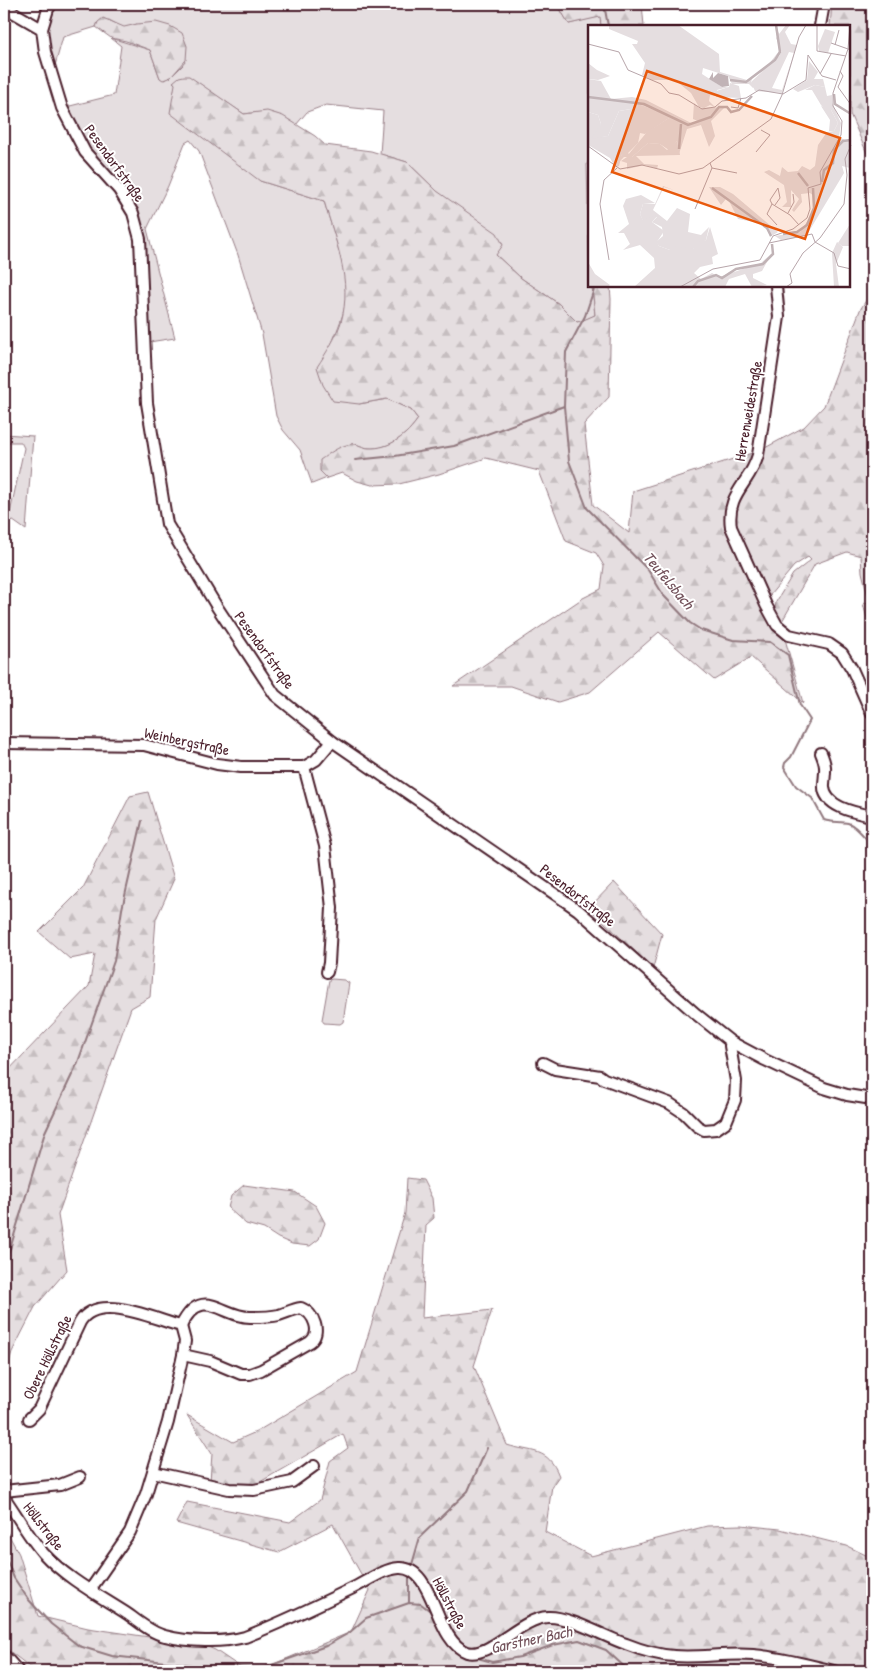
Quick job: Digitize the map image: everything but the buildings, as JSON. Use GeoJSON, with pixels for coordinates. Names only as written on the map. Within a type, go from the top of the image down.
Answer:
{"type":"FeatureCollection","features":[{"type":"Feature","properties":{"kind":"street","name":"Pesendorfstraße"},"geometry":{"type":"LineString","coordinates":[[52,4],[48,8],[42,29],[45,52],[54,84],[72,129],[85,152],[119,190],[133,213],[140,239],[147,403],[167,524],[217,607],[275,694],[332,741],[578,910],[696,1014],[731,1042],[772,1064],[824,1088],[847,1095],[872,1099]]}},
{"type":"Feature","properties":{"kind":"street"},"geometry":{"type":"LineString","coordinates":[[820,25],[824,4]]}},
{"type":"Feature","properties":{"kind":"street"},"geometry":{"type":"LineString","coordinates":[[4,7],[42,29]]}},
{"type":"Feature","properties":{"kind":"street","name":"Herrenweidestraße"},"geometry":{"type":"LineString","coordinates":[[776,288],[779,317],[758,455],[750,475],[733,500],[730,516],[731,527],[777,625],[789,635],[829,644],[842,653],[850,665],[872,714]]}},
{"type":"Feature","properties":{"kind":"street"},"geometry":{"type":"LineString","coordinates":[[327,972],[330,963],[332,908],[325,846],[304,767],[316,760],[332,741]]}},
{"type":"Feature","properties":{"kind":"street","name":"Weinbergstraße"},"geometry":{"type":"LineString","coordinates":[[4,742],[144,746],[217,764],[304,767]]}},
{"type":"Feature","properties":{"kind":"street"},"geometry":{"type":"LineString","coordinates":[[821,753],[826,768],[824,790],[830,800],[835,805],[872,816]]}},
{"type":"Feature","properties":{"kind":"street"},"geometry":{"type":"LineString","coordinates":[[550,1064],[600,1076],[669,1103],[684,1113],[697,1126],[710,1130],[720,1127],[726,1122],[735,1100],[736,1081],[730,1046],[731,1042]]}},
{"type":"Feature","properties":{"kind":"street"},"geometry":{"type":"LineString","coordinates":[[90,1590],[130,1532],[140,1510],[168,1422],[183,1355],[185,1341],[181,1326],[192,1311],[206,1304],[247,1317],[276,1316],[301,1308],[311,1315],[317,1332],[315,1338],[310,1342],[261,1370],[250,1374],[241,1374],[210,1361],[183,1355]]}},
{"type":"Feature","properties":{"kind":"street","name":"Obere Höllstraße"},"geometry":{"type":"LineString","coordinates":[[29,1419],[39,1409],[85,1315],[99,1309],[120,1308],[181,1326]]}},
{"type":"Feature","properties":{"kind":"street"},"geometry":{"type":"LineString","coordinates":[[153,1472],[229,1489],[245,1490],[264,1489],[288,1484],[314,1466]]}},
{"type":"Feature","properties":{"kind":"street","name":"Höllstraße"},"geometry":{"type":"LineString","coordinates":[[4,1491],[60,1485],[80,1477]]}},
{"type":"Feature","properties":{"kind":"street","name":"Höllstraße"},"geometry":{"type":"LineString","coordinates":[[4,1497],[43,1553],[67,1574],[158,1634],[175,1638],[235,1640],[258,1632],[387,1571],[400,1568],[411,1570],[420,1577],[448,1634],[459,1648],[467,1652],[475,1653],[488,1648],[519,1627],[534,1620],[556,1617],[626,1644],[660,1654],[687,1657],[754,1655],[834,1671]]}},
{"type":"Feature","properties":{"kind":"street"},"geometry":{"type":"LineString","coordinates":[[4,1655],[18,1671]]}},
{"type":"Feature","properties":{"kind":"green space"},"geometry":{"type":"Polygon","coordinates":[[[58,4],[557,4],[569,24],[601,16],[601,25],[588,25],[588,288],[592,288],[595,315],[577,322],[559,304],[521,278],[496,255],[437,191],[407,162],[380,154],[383,111],[326,105],[307,112],[296,125],[272,113],[244,114],[189,77],[174,82],[260,181],[324,201],[342,264],[346,289],[344,311],[332,343],[359,404],[387,399],[411,410],[418,419],[403,436],[383,447],[368,448],[353,443],[320,471],[327,478],[312,484],[300,450],[283,430],[276,416],[262,334],[238,255],[199,151],[190,140],[185,143],[168,186],[147,229],[175,338],[149,342],[137,214],[90,151],[66,107],[114,95],[121,46],[111,38],[150,50],[160,78],[165,80],[171,77],[183,65],[137,24],[124,28],[109,20],[98,22],[96,27],[63,37],[54,69],[47,35],[53,12],[58,4]]]}},
{"type":"Feature","properties":{"kind":"green space"},"geometry":{"type":"Polygon","coordinates":[[[557,4],[642,4],[644,25],[601,25],[600,17],[569,24],[557,4]]]}},
{"type":"Feature","properties":{"kind":"green space"},"geometry":{"type":"Polygon","coordinates":[[[832,4],[872,4],[872,165],[851,116],[851,25],[830,25],[832,4]]]}},
{"type":"Feature","properties":{"kind":"green space"},"geometry":{"type":"Polygon","coordinates":[[[103,18],[124,27],[156,22],[170,26],[182,33],[187,46],[186,60],[171,77],[163,80],[160,78],[150,50],[126,41],[111,38],[96,27],[103,18]]]}},
{"type":"Feature","properties":{"kind":"green space"},"geometry":{"type":"Polygon","coordinates":[[[189,76],[244,114],[267,111],[283,116],[315,136],[325,145],[371,151],[407,162],[437,191],[497,233],[503,245],[496,255],[521,278],[559,304],[577,322],[595,315],[592,288],[610,288],[609,397],[584,424],[593,505],[629,533],[633,491],[755,452],[750,465],[729,500],[726,515],[727,524],[769,621],[785,639],[803,703],[751,657],[714,680],[659,632],[590,692],[558,702],[511,686],[453,686],[583,598],[601,589],[604,566],[596,553],[566,541],[539,471],[486,458],[439,474],[399,484],[372,485],[357,481],[342,473],[327,478],[320,471],[320,460],[338,448],[353,444],[369,448],[384,446],[397,440],[418,419],[411,410],[387,399],[359,404],[333,401],[323,385],[317,367],[339,328],[344,307],[345,291],[341,261],[324,201],[260,181],[170,113],[175,84],[173,82],[179,77],[189,76]]]}},
{"type":"Feature","properties":{"kind":"green space"},"geometry":{"type":"Polygon","coordinates":[[[872,284],[872,600],[869,601],[862,572],[861,556],[847,552],[815,564],[781,623],[776,616],[776,602],[793,574],[811,560],[808,557],[794,566],[770,595],[766,595],[734,523],[735,507],[759,468],[763,449],[804,427],[824,406],[860,310],[870,294],[872,284]]]}},
{"type":"Feature","properties":{"kind":"green space"},"geometry":{"type":"Polygon","coordinates":[[[4,434],[33,436],[26,530],[9,518],[24,448],[21,442],[4,442],[4,434]]]}},
{"type":"Feature","properties":{"kind":"green space"},"geometry":{"type":"Polygon","coordinates":[[[872,600],[872,636],[863,604],[872,600]]]}},
{"type":"Feature","properties":{"kind":"green space"},"geometry":{"type":"Polygon","coordinates":[[[148,792],[174,879],[156,919],[150,997],[131,1008],[58,1215],[67,1270],[35,1307],[12,1352],[4,1379],[4,1075],[89,986],[95,954],[70,959],[39,932],[83,888],[130,796],[148,792]]]}},
{"type":"Feature","properties":{"kind":"green space"},"geometry":{"type":"Polygon","coordinates":[[[614,882],[662,934],[653,968],[589,908],[614,882]]]}},
{"type":"Feature","properties":{"kind":"green space"},"geometry":{"type":"Polygon","coordinates":[[[329,980],[344,980],[349,983],[343,1022],[340,1024],[324,1023],[322,1020],[329,980]]]}},
{"type":"Feature","properties":{"kind":"green space"},"geometry":{"type":"Polygon","coordinates":[[[407,1178],[423,1180],[432,1198],[434,1218],[426,1225],[422,1318],[492,1310],[474,1366],[507,1445],[544,1456],[550,1460],[559,1476],[552,1486],[545,1532],[591,1556],[707,1526],[741,1525],[780,1529],[847,1546],[872,1558],[872,1671],[257,1671],[351,1632],[370,1590],[333,1524],[279,1552],[176,1523],[187,1502],[290,1522],[320,1500],[330,1461],[348,1448],[343,1434],[253,1486],[210,1481],[212,1454],[187,1415],[233,1442],[256,1432],[357,1372],[405,1213],[407,1178]]]}},
{"type":"Feature","properties":{"kind":"green space"},"geometry":{"type":"Polygon","coordinates":[[[244,1185],[295,1192],[316,1206],[325,1223],[319,1239],[310,1246],[292,1244],[264,1229],[246,1224],[228,1208],[231,1196],[244,1185]]]}},
{"type":"Feature","properties":{"kind":"green space"},"geometry":{"type":"Polygon","coordinates":[[[4,1526],[19,1554],[38,1616],[88,1628],[203,1645],[215,1650],[246,1671],[35,1671],[4,1647],[4,1526]]]}},
{"type":"Feature","properties":{"kind":"waterway","name":"Teufelsbach"},"geometry":{"type":"LineString","coordinates":[[604,4],[608,25]]}},
{"type":"Feature","properties":{"kind":"waterway","name":"Teufelsbach"},"geometry":{"type":"LineString","coordinates":[[594,288],[585,316],[566,352],[564,406],[569,461],[587,508],[648,570],[664,596],[690,623],[701,630],[733,640],[770,642],[788,655],[800,705],[810,720],[784,767],[796,786],[812,798],[824,820],[845,822],[851,825],[858,829],[872,845]]}},
{"type":"Feature","properties":{"kind":"waterway"},"geometry":{"type":"LineString","coordinates":[[355,460],[395,456],[454,446],[564,406]]}},
{"type":"Feature","properties":{"kind":"waterway"},"geometry":{"type":"LineString","coordinates":[[4,1269],[45,1132],[78,1062],[114,961],[122,909],[142,821]]}},
{"type":"Feature","properties":{"kind":"waterway"},"geometry":{"type":"LineString","coordinates":[[411,1568],[420,1537],[468,1491],[487,1448]]}},
{"type":"Feature","properties":{"kind":"waterway","name":"Garstner Bach"},"geometry":{"type":"LineString","coordinates":[[4,1554],[14,1578],[28,1599],[51,1624],[79,1646],[112,1656],[201,1666],[263,1668],[326,1646],[349,1633],[366,1618],[409,1603],[421,1604],[433,1613]]}},
{"type":"Feature","properties":{"kind":"waterway"},"geometry":{"type":"LineString","coordinates":[[409,1575],[409,1603]]}},
{"type":"Feature","properties":{"kind":"waterway","name":"Garstner Bach"},"geometry":{"type":"LineString","coordinates":[[474,1657],[492,1662],[520,1657],[553,1645],[579,1640],[606,1650],[629,1671]]}},
{"type":"Feature","properties":{"kind":"waterway","name":"Garstner Bach"},"geometry":{"type":"LineString","coordinates":[[757,1671],[765,1667],[778,1671]]}}]}
